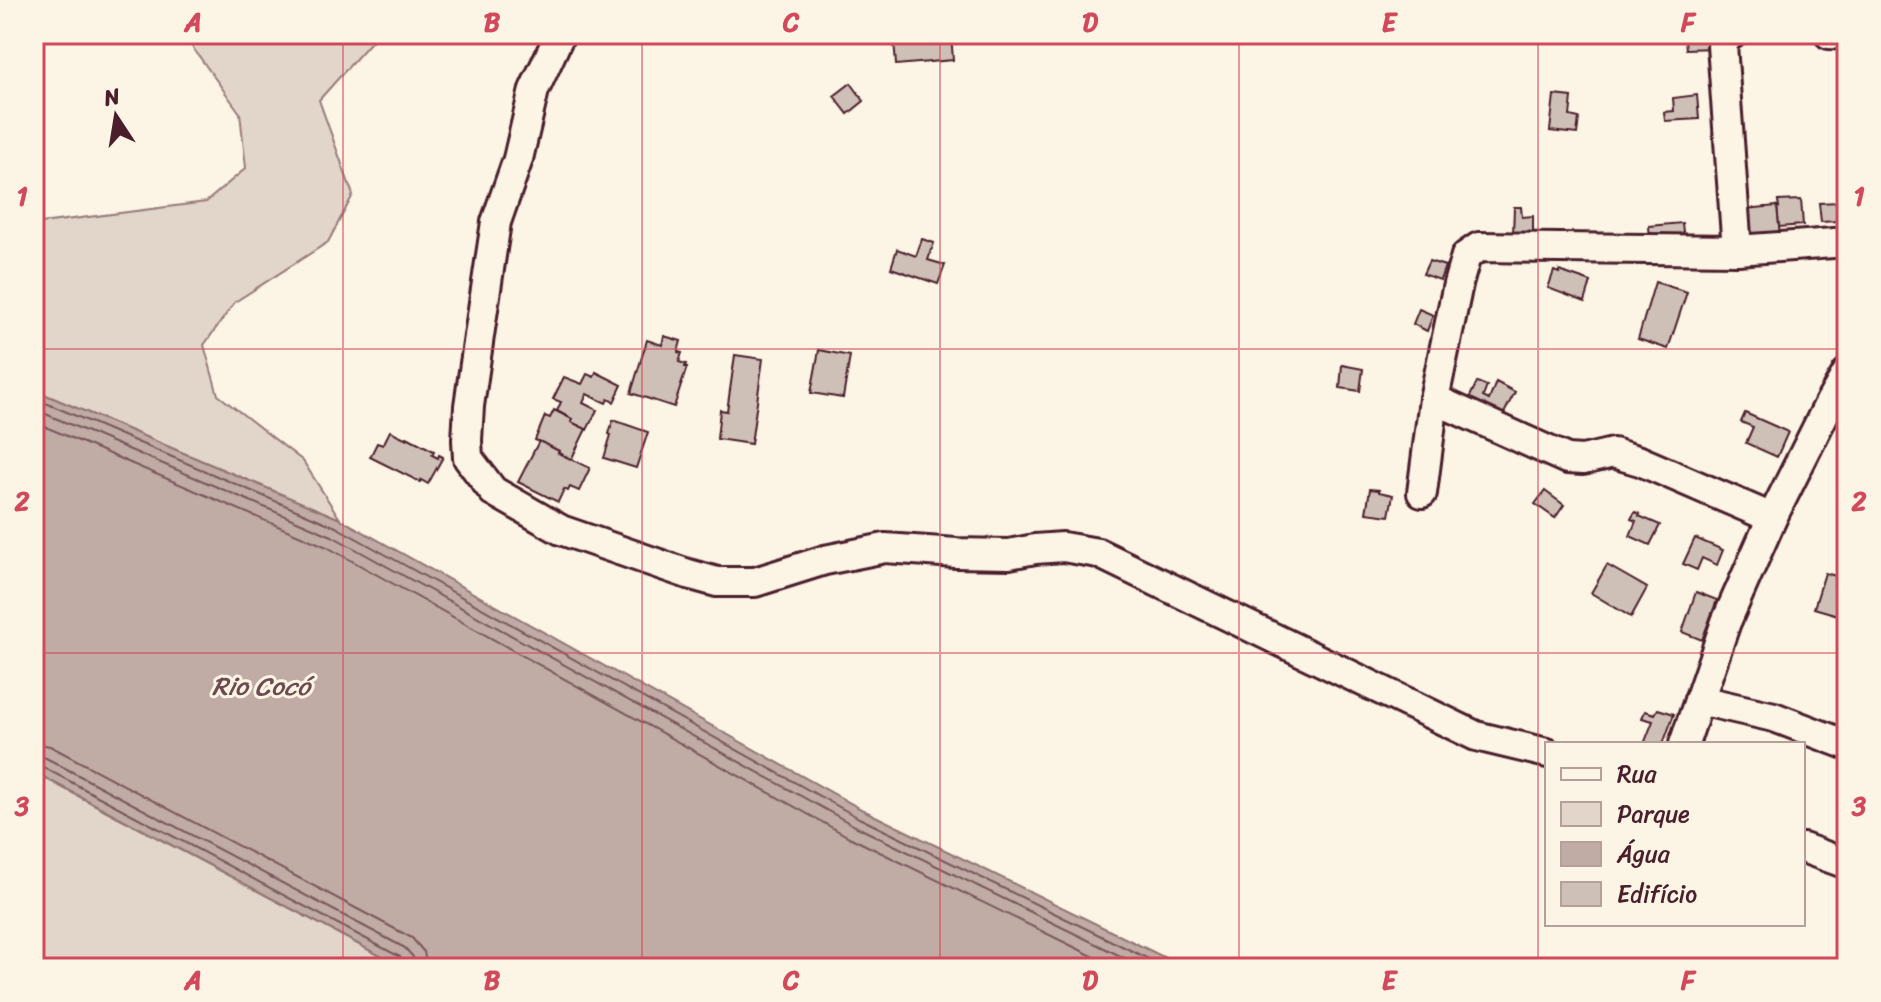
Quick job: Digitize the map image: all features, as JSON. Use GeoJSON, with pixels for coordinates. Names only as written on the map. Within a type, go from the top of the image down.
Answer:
{"type":"FeatureCollection","features":[{"type":"Feature","properties":{"kind":"street"},"geometry":{"type":"LineString","coordinates":[[560,34],[534,90],[518,159],[496,222],[479,336],[469,406],[468,458],[493,491],[561,530],[717,582],[755,582],[825,560],[885,548],[1009,554],[1063,547],[1098,553],[1476,736],[1545,753]]}},
{"type":"Feature","properties":{"kind":"street"},"geometry":{"type":"LineString","coordinates":[[1732,34],[1722,45],[1737,250]]}},
{"type":"Feature","properties":{"kind":"street"},"geometry":{"type":"LineString","coordinates":[[1829,34],[1847,35]]}},
{"type":"Feature","properties":{"kind":"street"},"geometry":{"type":"LineString","coordinates":[[1422,493],[1434,399],[1458,284],[1466,256],[1479,247],[1737,250],[1847,242]]}},
{"type":"Feature","properties":{"kind":"street"},"geometry":{"type":"LineString","coordinates":[[1685,742],[1726,622],[1772,518],[1838,407],[1847,373]]}},
{"type":"Feature","properties":{"kind":"street"},"geometry":{"type":"LineString","coordinates":[[1434,399],[1567,459],[1583,460],[1613,453],[1640,461],[1772,518]]}},
{"type":"Feature","properties":{"kind":"street"},"geometry":{"type":"LineString","coordinates":[[1699,700],[1774,717],[1847,745]]}},
{"type":"Feature","properties":{"kind":"street"},"geometry":{"type":"LineString","coordinates":[[1805,849],[1847,864]]}},
{"type":"Feature","properties":{"kind":"green space"},"geometry":{"type":"Polygon","coordinates":[[[183,34],[378,34],[319,100],[353,195],[328,242],[235,302],[204,345],[218,395],[303,461],[340,519],[34,390],[34,224],[206,202],[246,168],[240,113],[183,34]]]}},
{"type":"Feature","properties":{"kind":"green space"},"geometry":{"type":"Polygon","coordinates":[[[34,772],[65,789],[403,968],[34,968],[34,772]]]}},
{"type":"Feature","properties":{"kind":"water","name":"Rio Cocó"},"geometry":{"type":"Polygon","coordinates":[[[34,390],[340,519],[863,810],[1186,968],[403,968],[34,772],[34,390]]]}},
{"type":"Feature","properties":{"kind":"building"},"geometry":{"type":"Polygon","coordinates":[[[951,34],[953,60],[896,65],[894,39],[951,34]]]}},
{"type":"Feature","properties":{"kind":"building"},"geometry":{"type":"Polygon","coordinates":[[[1684,34],[1715,34],[1716,48],[1686,49],[1684,34]]]}},
{"type":"Feature","properties":{"kind":"building"},"geometry":{"type":"Polygon","coordinates":[[[851,83],[864,101],[848,114],[834,96],[851,83]]]}},
{"type":"Feature","properties":{"kind":"building"},"geometry":{"type":"Polygon","coordinates":[[[1554,95],[1572,97],[1570,116],[1579,118],[1577,134],[1550,131],[1554,95]]]}},
{"type":"Feature","properties":{"kind":"building"},"geometry":{"type":"Polygon","coordinates":[[[1697,95],[1699,119],[1665,121],[1664,112],[1674,111],[1673,98],[1697,95]]]}},
{"type":"Feature","properties":{"kind":"building"},"geometry":{"type":"Polygon","coordinates":[[[1801,200],[1803,225],[1779,227],[1778,201],[1801,200]]]}},
{"type":"Feature","properties":{"kind":"building"},"geometry":{"type":"Polygon","coordinates":[[[1838,202],[1838,221],[1821,222],[1819,203],[1838,202]]]}},
{"type":"Feature","properties":{"kind":"building"},"geometry":{"type":"Polygon","coordinates":[[[1777,206],[1780,237],[1747,240],[1744,209],[1777,206]]]}},
{"type":"Feature","properties":{"kind":"building"},"geometry":{"type":"Polygon","coordinates":[[[1514,207],[1521,207],[1522,217],[1533,216],[1533,235],[1513,235],[1514,207]]]}},
{"type":"Feature","properties":{"kind":"building"},"geometry":{"type":"Polygon","coordinates":[[[1682,223],[1684,240],[1650,242],[1649,226],[1682,223]]]}},
{"type":"Feature","properties":{"kind":"building"},"geometry":{"type":"Polygon","coordinates":[[[922,239],[934,243],[928,260],[945,265],[938,284],[891,268],[897,249],[916,256],[922,239]]]}},
{"type":"Feature","properties":{"kind":"building"},"geometry":{"type":"Polygon","coordinates":[[[1429,261],[1445,266],[1440,280],[1423,274],[1429,261]]]}},
{"type":"Feature","properties":{"kind":"building"},"geometry":{"type":"Polygon","coordinates":[[[1554,271],[1591,282],[1585,302],[1548,288],[1554,271]]]}},
{"type":"Feature","properties":{"kind":"building"},"geometry":{"type":"Polygon","coordinates":[[[1655,282],[1687,292],[1668,349],[1638,339],[1655,282]]]}},
{"type":"Feature","properties":{"kind":"building"},"geometry":{"type":"Polygon","coordinates":[[[1419,309],[1433,315],[1427,331],[1413,324],[1419,309]]]}},
{"type":"Feature","properties":{"kind":"building"},"geometry":{"type":"Polygon","coordinates":[[[664,336],[681,341],[679,362],[687,367],[674,407],[631,393],[647,340],[662,345],[664,336]]]}},
{"type":"Feature","properties":{"kind":"building"},"geometry":{"type":"Polygon","coordinates":[[[819,350],[850,356],[843,398],[811,393],[819,350]]]}},
{"type":"Feature","properties":{"kind":"building"},"geometry":{"type":"Polygon","coordinates":[[[735,355],[763,359],[751,444],[717,439],[720,410],[727,411],[735,355]]]}},
{"type":"Feature","properties":{"kind":"building"},"geometry":{"type":"Polygon","coordinates":[[[1342,365],[1363,369],[1360,391],[1340,388],[1342,365]]]}},
{"type":"Feature","properties":{"kind":"building"},"geometry":{"type":"Polygon","coordinates":[[[596,372],[622,385],[614,402],[608,399],[606,403],[587,394],[583,403],[597,410],[587,430],[557,411],[561,402],[553,399],[564,377],[582,384],[587,374],[594,377],[596,372]]]}},
{"type":"Feature","properties":{"kind":"building"},"geometry":{"type":"Polygon","coordinates":[[[1477,382],[1487,386],[1483,397],[1489,400],[1496,382],[1515,392],[1498,425],[1464,409],[1477,382]]]}},
{"type":"Feature","properties":{"kind":"building"},"geometry":{"type":"Polygon","coordinates":[[[554,410],[586,429],[571,460],[535,440],[545,416],[550,418],[554,410]]]}},
{"type":"Feature","properties":{"kind":"building"},"geometry":{"type":"Polygon","coordinates":[[[1745,413],[1788,432],[1777,457],[1746,443],[1753,427],[1741,422],[1745,413]]]}},
{"type":"Feature","properties":{"kind":"building"},"geometry":{"type":"Polygon","coordinates":[[[613,420],[648,432],[636,468],[604,458],[613,420]]]}},
{"type":"Feature","properties":{"kind":"building"},"geometry":{"type":"Polygon","coordinates":[[[390,431],[434,451],[432,455],[438,458],[439,455],[443,457],[428,484],[370,457],[377,443],[383,445],[390,431]]]}},
{"type":"Feature","properties":{"kind":"building"},"geometry":{"type":"Polygon","coordinates":[[[539,441],[590,468],[579,491],[570,487],[568,491],[564,489],[558,502],[518,482],[539,441]]]}},
{"type":"Feature","properties":{"kind":"building"},"geometry":{"type":"Polygon","coordinates":[[[1370,489],[1393,495],[1389,516],[1366,513],[1370,489]]]}},
{"type":"Feature","properties":{"kind":"building"},"geometry":{"type":"Polygon","coordinates":[[[1545,491],[1564,505],[1555,518],[1535,504],[1545,491]]]}},
{"type":"Feature","properties":{"kind":"building"},"geometry":{"type":"Polygon","coordinates":[[[1635,512],[1660,525],[1650,545],[1630,536],[1636,521],[1631,519],[1635,512]]]}},
{"type":"Feature","properties":{"kind":"building"},"geometry":{"type":"Polygon","coordinates":[[[1695,538],[1723,550],[1717,565],[1702,558],[1697,570],[1683,564],[1695,538]]]}},
{"type":"Feature","properties":{"kind":"building"},"geometry":{"type":"Polygon","coordinates":[[[1607,565],[1647,588],[1631,617],[1591,593],[1607,565]]]}},
{"type":"Feature","properties":{"kind":"building"},"geometry":{"type":"Polygon","coordinates":[[[1825,573],[1836,576],[1834,585],[1846,589],[1838,615],[1814,608],[1825,573]]]}},
{"type":"Feature","properties":{"kind":"building"},"geometry":{"type":"Polygon","coordinates":[[[1696,592],[1717,600],[1702,640],[1682,632],[1696,592]]]}},
{"type":"Feature","properties":{"kind":"building"},"geometry":{"type":"Polygon","coordinates":[[[1658,709],[1674,714],[1664,742],[1645,742],[1653,721],[1642,718],[1645,711],[1655,714],[1658,709]]]}},
{"type":"Feature","properties":{"kind":"building"},"geometry":{"type":"Polygon","coordinates":[[[1844,785],[1847,786],[1847,806],[1838,803],[1844,785]]]}}]}
